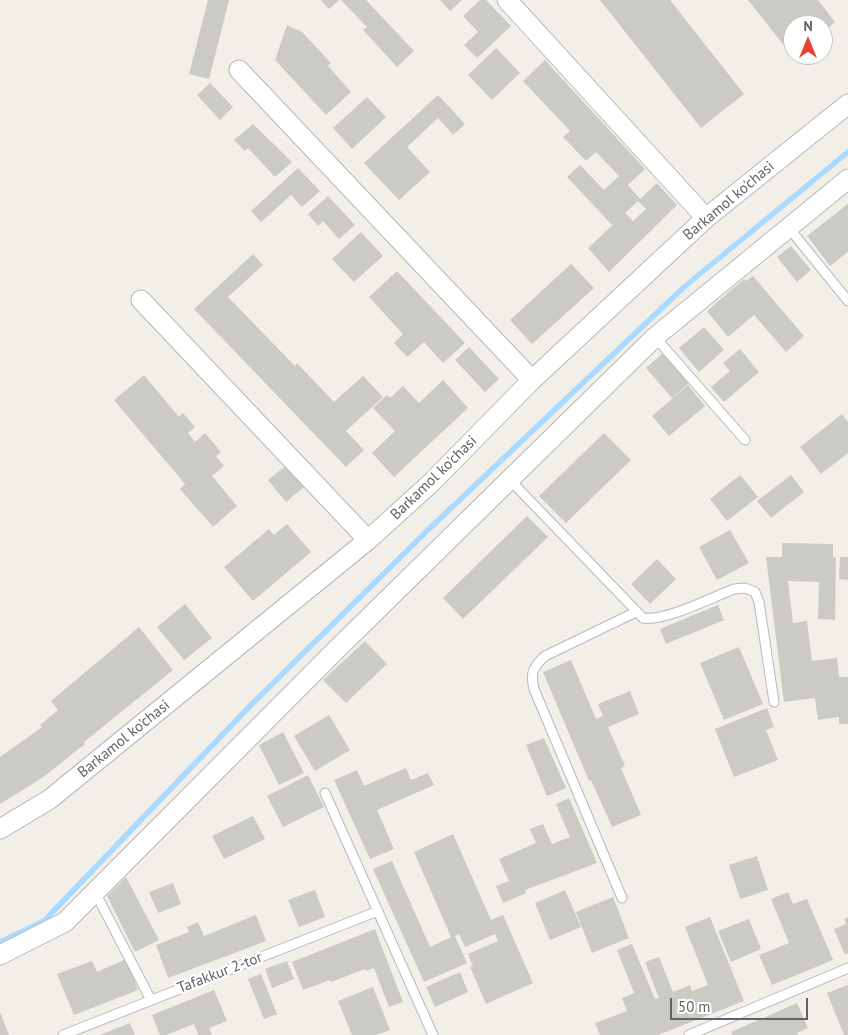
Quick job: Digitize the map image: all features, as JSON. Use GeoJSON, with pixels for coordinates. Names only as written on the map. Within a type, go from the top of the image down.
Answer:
{"type":"FeatureCollection","features":[{"type":"Feature","properties":{"kind":"street"},"geometry":{"type":"LineString","coordinates":[[506,0],[706,218]]}},
{"type":"Feature","properties":{"kind":"street"},"geometry":{"type":"LineString","coordinates":[[239,70],[532,380]]}},
{"type":"Feature","properties":{"kind":"street","name":"Barkamol ko'chasi"},"geometry":{"type":"LineString","coordinates":[[0,829],[50,800],[368,540],[432,482],[532,380],[706,218],[848,104]]}},
{"type":"Feature","properties":{"kind":"street"},"geometry":{"type":"LineString","coordinates":[[0,955],[65,922],[509,479],[655,337],[848,179]]}},
{"type":"Feature","properties":{"kind":"street"},"geometry":{"type":"LineString","coordinates":[[141,300],[368,540]]}},
{"type":"Feature","properties":{"kind":"lane"},"geometry":{"type":"LineString","coordinates":[[788,228],[848,301]]}},
{"type":"Feature","properties":{"kind":"lane"},"geometry":{"type":"LineString","coordinates":[[655,337],[745,440]]}},
{"type":"Feature","properties":{"kind":"lane"},"geometry":{"type":"LineString","coordinates":[[509,479],[643,618],[652,620],[734,589],[745,588],[755,592],[759,602],[774,702]]}},
{"type":"Feature","properties":{"kind":"lane"},"geometry":{"type":"LineString","coordinates":[[622,898],[534,689],[531,676],[534,666],[545,656],[636,612]]}},
{"type":"Feature","properties":{"kind":"lane"},"geometry":{"type":"LineString","coordinates":[[325,793],[433,1035]]}},
{"type":"Feature","properties":{"kind":"lane"},"geometry":{"type":"LineString","coordinates":[[95,892],[151,1000]]}},
{"type":"Feature","properties":{"kind":"lane","name":"Tafakkur 2-tor"},"geometry":{"type":"LineString","coordinates":[[62,1035],[378,911]]}},
{"type":"Feature","properties":{"kind":"lane"},"geometry":{"type":"LineString","coordinates":[[689,1035],[848,968]]}},
{"type":"Feature","properties":{"kind":"building"},"geometry":{"type":"Polygon","coordinates":[[[208,0],[229,0],[209,79],[189,74],[208,0]]]}},
{"type":"Feature","properties":{"kind":"building"},"geometry":{"type":"Polygon","coordinates":[[[321,0],[339,0],[329,9],[321,0]]]}},
{"type":"Feature","properties":{"kind":"building"},"geometry":{"type":"Polygon","coordinates":[[[341,0],[366,0],[414,51],[397,67],[363,30],[367,27],[341,0]]]}},
{"type":"Feature","properties":{"kind":"building"},"geometry":{"type":"Polygon","coordinates":[[[440,0],[462,0],[450,11],[440,0]]]}},
{"type":"Feature","properties":{"kind":"building"},"geometry":{"type":"Polygon","coordinates":[[[480,0],[486,0],[511,26],[477,58],[464,45],[478,32],[463,16],[480,0]]]}},
{"type":"Feature","properties":{"kind":"building"},"geometry":{"type":"Polygon","coordinates":[[[600,0],[670,0],[744,94],[701,128],[600,0]]]}},
{"type":"Feature","properties":{"kind":"building"},"geometry":{"type":"Polygon","coordinates":[[[748,0],[818,0],[830,15],[783,15],[783,44],[748,0]]]}},
{"type":"Feature","properties":{"kind":"building"},"geometry":{"type":"Polygon","coordinates":[[[287,25],[302,32],[331,63],[328,66],[351,92],[326,115],[275,60],[287,25]]]}},
{"type":"Feature","properties":{"kind":"building"},"geometry":{"type":"Polygon","coordinates":[[[496,48],[520,73],[492,100],[468,75],[496,48]]]}},
{"type":"Feature","properties":{"kind":"building"},"geometry":{"type":"Polygon","coordinates":[[[545,60],[645,169],[628,185],[640,199],[657,183],[677,205],[609,272],[588,248],[616,222],[612,225],[567,177],[580,165],[604,190],[619,176],[596,152],[586,161],[563,137],[570,131],[523,81],[545,60]],[[638,201],[625,213],[633,221],[646,209],[638,201]]]}},
{"type":"Feature","properties":{"kind":"building"},"geometry":{"type":"Polygon","coordinates":[[[210,83],[233,107],[220,120],[197,95],[210,83]]]}},
{"type":"Feature","properties":{"kind":"building"},"geometry":{"type":"Polygon","coordinates":[[[438,95],[465,124],[453,135],[438,118],[407,147],[430,172],[399,200],[364,163],[438,95]]]}},
{"type":"Feature","properties":{"kind":"building"},"geometry":{"type":"Polygon","coordinates":[[[367,97],[386,117],[352,149],[333,128],[367,97]]]}},
{"type":"Feature","properties":{"kind":"building"},"geometry":{"type":"Polygon","coordinates":[[[253,124],[292,162],[275,177],[248,148],[245,151],[234,140],[253,124]]]}},
{"type":"Feature","properties":{"kind":"building"},"geometry":{"type":"Polygon","coordinates":[[[298,168],[320,191],[302,207],[291,195],[261,222],[251,211],[298,168]]]}},
{"type":"Feature","properties":{"kind":"building"},"geometry":{"type":"Polygon","coordinates":[[[328,196],[355,225],[339,239],[323,221],[318,226],[308,214],[328,196]]]}},
{"type":"Feature","properties":{"kind":"building"},"geometry":{"type":"Polygon","coordinates":[[[848,204],[848,252],[830,266],[807,236],[848,204]]]}},
{"type":"Feature","properties":{"kind":"building"},"geometry":{"type":"Polygon","coordinates":[[[361,232],[383,256],[354,282],[332,259],[361,232]]]}},
{"type":"Feature","properties":{"kind":"building"},"geometry":{"type":"Polygon","coordinates":[[[791,246],[811,270],[797,282],[777,257],[791,246]]]}},
{"type":"Feature","properties":{"kind":"building"},"geometry":{"type":"Polygon","coordinates":[[[253,254],[263,265],[228,297],[295,366],[297,363],[334,402],[363,376],[383,397],[346,431],[364,450],[346,467],[194,309],[253,254]]]}},
{"type":"Feature","properties":{"kind":"building"},"geometry":{"type":"Polygon","coordinates":[[[571,264],[594,288],[532,344],[510,320],[571,264]]]}},
{"type":"Feature","properties":{"kind":"building"},"geometry":{"type":"Polygon","coordinates":[[[397,271],[465,343],[443,363],[424,342],[407,357],[394,343],[403,334],[369,297],[397,271]]]}},
{"type":"Feature","properties":{"kind":"building"},"geometry":{"type":"Polygon","coordinates":[[[753,276],[804,336],[786,352],[754,315],[728,337],[707,311],[744,279],[746,281],[753,276]]]}},
{"type":"Feature","properties":{"kind":"building"},"geometry":{"type":"Polygon","coordinates":[[[704,327],[724,350],[699,372],[679,348],[704,327]]]}},
{"type":"Feature","properties":{"kind":"building"},"geometry":{"type":"Polygon","coordinates":[[[469,347],[499,379],[485,392],[455,360],[469,347]]]}},
{"type":"Feature","properties":{"kind":"building"},"geometry":{"type":"Polygon","coordinates":[[[740,349],[759,372],[724,402],[711,387],[730,371],[723,363],[740,349]]]}},
{"type":"Feature","properties":{"kind":"building"},"geometry":{"type":"Polygon","coordinates":[[[663,353],[689,383],[672,398],[646,368],[663,353]]]}},
{"type":"Feature","properties":{"kind":"building"},"geometry":{"type":"Polygon","coordinates":[[[144,375],[179,417],[183,413],[195,427],[188,433],[195,442],[205,433],[221,452],[216,456],[224,466],[212,476],[237,506],[213,527],[180,489],[185,484],[114,400],[144,375]]]}},
{"type":"Feature","properties":{"kind":"building"},"geometry":{"type":"Polygon","coordinates":[[[443,380],[468,408],[394,477],[372,453],[395,431],[373,408],[387,395],[390,398],[403,386],[419,403],[443,380]]]}},
{"type":"Feature","properties":{"kind":"building"},"geometry":{"type":"Polygon","coordinates":[[[688,385],[705,406],[669,436],[652,416],[688,385]]]}},
{"type":"Feature","properties":{"kind":"building"},"geometry":{"type":"Polygon","coordinates":[[[842,414],[848,422],[848,453],[821,474],[800,447],[842,414]]]}},
{"type":"Feature","properties":{"kind":"building"},"geometry":{"type":"Polygon","coordinates":[[[604,433],[631,460],[566,523],[539,496],[604,433]]]}},
{"type":"Feature","properties":{"kind":"building"},"geometry":{"type":"Polygon","coordinates":[[[288,464],[306,485],[286,502],[268,480],[288,464]]]}},
{"type":"Feature","properties":{"kind":"building"},"geometry":{"type":"Polygon","coordinates":[[[740,475],[758,497],[727,521],[710,499],[740,475]]]}},
{"type":"Feature","properties":{"kind":"building"},"geometry":{"type":"Polygon","coordinates":[[[791,475],[804,492],[771,518],[757,501],[791,475]]]}},
{"type":"Feature","properties":{"kind":"building"},"geometry":{"type":"Polygon","coordinates":[[[527,516],[548,537],[463,619],[443,598],[527,516]]]}},
{"type":"Feature","properties":{"kind":"building"},"geometry":{"type":"Polygon","coordinates":[[[287,524],[311,552],[253,601],[224,567],[269,529],[274,535],[287,524]]]}},
{"type":"Feature","properties":{"kind":"building"},"geometry":{"type":"Polygon","coordinates":[[[730,530],[749,563],[717,580],[699,547],[730,530]]]}},
{"type":"Feature","properties":{"kind":"building"},"geometry":{"type":"Polygon","coordinates":[[[782,543],[833,544],[833,557],[836,558],[835,620],[818,619],[819,582],[788,581],[793,623],[807,621],[812,661],[837,658],[839,677],[848,677],[848,724],[839,724],[839,717],[818,720],[815,698],[784,702],[766,557],[782,557],[782,543]]]}},
{"type":"Feature","properties":{"kind":"building"},"geometry":{"type":"Polygon","coordinates":[[[840,557],[848,557],[848,580],[839,579],[840,557]]]}},
{"type":"Feature","properties":{"kind":"building"},"geometry":{"type":"Polygon","coordinates":[[[657,559],[676,579],[650,604],[631,584],[657,559]]]}},
{"type":"Feature","properties":{"kind":"building"},"geometry":{"type":"Polygon","coordinates":[[[185,604],[212,638],[184,660],[157,627],[185,604]]]}},
{"type":"Feature","properties":{"kind":"building"},"geometry":{"type":"Polygon","coordinates":[[[718,605],[724,620],[666,644],[660,629],[718,605]]]}},
{"type":"Feature","properties":{"kind":"building"},"geometry":{"type":"Polygon","coordinates":[[[139,627],[173,670],[42,778],[0,804],[0,757],[42,727],[40,725],[58,710],[51,701],[139,627]]]}},
{"type":"Feature","properties":{"kind":"building"},"geometry":{"type":"Polygon","coordinates":[[[365,641],[387,664],[346,703],[323,680],[365,641]]]}},
{"type":"Feature","properties":{"kind":"building"},"geometry":{"type":"Polygon","coordinates":[[[739,647],[763,704],[724,720],[700,663],[739,647]]]}},
{"type":"Feature","properties":{"kind":"building"},"geometry":{"type":"Polygon","coordinates":[[[571,660],[596,719],[603,716],[598,704],[630,691],[639,714],[608,727],[625,766],[621,768],[641,815],[612,827],[591,780],[589,781],[543,672],[571,660]]]}},
{"type":"Feature","properties":{"kind":"building"},"geometry":{"type":"Polygon","coordinates":[[[767,708],[774,727],[766,730],[778,760],[734,777],[715,729],[767,708]]]}},
{"type":"Feature","properties":{"kind":"building"},"geometry":{"type":"Polygon","coordinates":[[[329,715],[350,750],[315,771],[294,736],[329,715]]]}},
{"type":"Feature","properties":{"kind":"building"},"geometry":{"type":"Polygon","coordinates":[[[283,732],[304,773],[279,785],[259,745],[283,732]]]}},
{"type":"Feature","properties":{"kind":"building"},"geometry":{"type":"Polygon","coordinates":[[[544,738],[566,788],[547,796],[526,745],[544,738]]]}},
{"type":"Feature","properties":{"kind":"building"},"geometry":{"type":"Polygon","coordinates":[[[406,768],[411,780],[428,773],[434,785],[377,810],[394,849],[370,859],[334,780],[357,770],[364,786],[406,768]]]}},
{"type":"Feature","properties":{"kind":"building"},"geometry":{"type":"Polygon","coordinates":[[[308,775],[324,807],[283,827],[267,796],[308,775]]]}},
{"type":"Feature","properties":{"kind":"building"},"geometry":{"type":"Polygon","coordinates":[[[569,798],[597,863],[525,890],[526,893],[503,903],[496,886],[509,881],[499,859],[536,843],[530,829],[543,824],[552,844],[570,837],[556,804],[569,798]]]}},
{"type":"Feature","properties":{"kind":"building"},"geometry":{"type":"Polygon","coordinates":[[[253,816],[265,839],[224,859],[212,836],[253,816]]]}},
{"type":"Feature","properties":{"kind":"building"},"geometry":{"type":"Polygon","coordinates":[[[453,834],[491,920],[503,915],[533,983],[486,1004],[470,967],[473,966],[468,954],[498,941],[495,934],[465,947],[459,934],[455,936],[467,963],[424,982],[373,869],[392,861],[430,947],[451,937],[414,852],[453,834]]]}},
{"type":"Feature","properties":{"kind":"building"},"geometry":{"type":"Polygon","coordinates":[[[757,856],[768,890],[740,899],[729,865],[757,856]]]}},
{"type":"Feature","properties":{"kind":"building"},"geometry":{"type":"Polygon","coordinates":[[[126,877],[159,940],[135,952],[107,896],[126,877]]]}},
{"type":"Feature","properties":{"kind":"building"},"geometry":{"type":"Polygon","coordinates":[[[173,883],[181,904],[158,913],[149,892],[173,883]]]}},
{"type":"Feature","properties":{"kind":"building"},"geometry":{"type":"Polygon","coordinates":[[[315,890],[325,917],[299,927],[288,900],[315,890]]]}},
{"type":"Feature","properties":{"kind":"building"},"geometry":{"type":"Polygon","coordinates":[[[565,890],[581,927],[550,940],[535,903],[565,890]]]}},
{"type":"Feature","properties":{"kind":"building"},"geometry":{"type":"Polygon","coordinates":[[[788,892],[793,904],[807,899],[833,960],[772,985],[759,955],[789,943],[771,899],[788,892]]]}},
{"type":"Feature","properties":{"kind":"building"},"geometry":{"type":"Polygon","coordinates":[[[613,897],[629,938],[592,953],[576,912],[613,897]]]}},
{"type":"Feature","properties":{"kind":"building"},"geometry":{"type":"Polygon","coordinates":[[[256,915],[266,941],[168,978],[156,945],[189,932],[187,927],[198,922],[204,936],[256,915]]]}},
{"type":"Feature","properties":{"kind":"building"},"geometry":{"type":"Polygon","coordinates":[[[710,917],[744,1001],[658,1035],[600,1035],[595,1023],[627,1011],[622,998],[634,993],[617,950],[632,944],[655,999],[659,998],[645,962],[659,957],[673,992],[690,985],[692,991],[708,985],[685,927],[710,917]]]}},
{"type":"Feature","properties":{"kind":"building"},"geometry":{"type":"Polygon","coordinates":[[[848,917],[848,953],[845,955],[834,929],[846,924],[844,919],[848,917]]]}},
{"type":"Feature","properties":{"kind":"building"},"geometry":{"type":"Polygon","coordinates":[[[749,919],[761,949],[731,962],[718,931],[749,919]]]}},
{"type":"Feature","properties":{"kind":"building"},"geometry":{"type":"Polygon","coordinates":[[[375,929],[403,1002],[389,1007],[374,968],[366,971],[365,969],[303,990],[292,962],[375,929]]]}},
{"type":"Feature","properties":{"kind":"building"},"geometry":{"type":"Polygon","coordinates":[[[126,959],[138,990],[74,1015],[57,974],[92,961],[97,972],[126,959]]]}},
{"type":"Feature","properties":{"kind":"building"},"geometry":{"type":"Polygon","coordinates":[[[287,961],[294,979],[272,988],[265,969],[287,961]]]}},
{"type":"Feature","properties":{"kind":"building"},"geometry":{"type":"Polygon","coordinates":[[[460,972],[468,992],[435,1007],[426,987],[460,972]]]}},
{"type":"Feature","properties":{"kind":"building"},"geometry":{"type":"Polygon","coordinates":[[[261,974],[277,1014],[264,1019],[248,979],[261,974]]]}},
{"type":"Feature","properties":{"kind":"building"},"geometry":{"type":"Polygon","coordinates":[[[848,985],[848,1035],[844,1035],[827,993],[848,985]]]}},
{"type":"Feature","properties":{"kind":"building"},"geometry":{"type":"Polygon","coordinates":[[[373,987],[390,1030],[376,1035],[352,1035],[338,1001],[373,987]]]}},
{"type":"Feature","properties":{"kind":"building"},"geometry":{"type":"Polygon","coordinates":[[[214,990],[227,1021],[209,1028],[212,1035],[198,1035],[194,1024],[166,1035],[160,1035],[152,1015],[214,990]]]}},
{"type":"Feature","properties":{"kind":"building"},"geometry":{"type":"Polygon","coordinates":[[[797,1003],[808,1028],[797,1033],[798,1035],[732,1035],[731,1032],[797,1003]]]}},
{"type":"Feature","properties":{"kind":"building"},"geometry":{"type":"Polygon","coordinates":[[[0,1012],[9,1035],[0,1035],[0,1012]]]}},
{"type":"Feature","properties":{"kind":"building"},"geometry":{"type":"Polygon","coordinates":[[[130,1023],[135,1035],[100,1035],[130,1023]]]}},
{"type":"Feature","properties":{"kind":"waterway"},"geometry":{"type":"LineString","coordinates":[[0,942],[44,921],[249,707],[429,529],[684,287],[848,152]]}}]}
